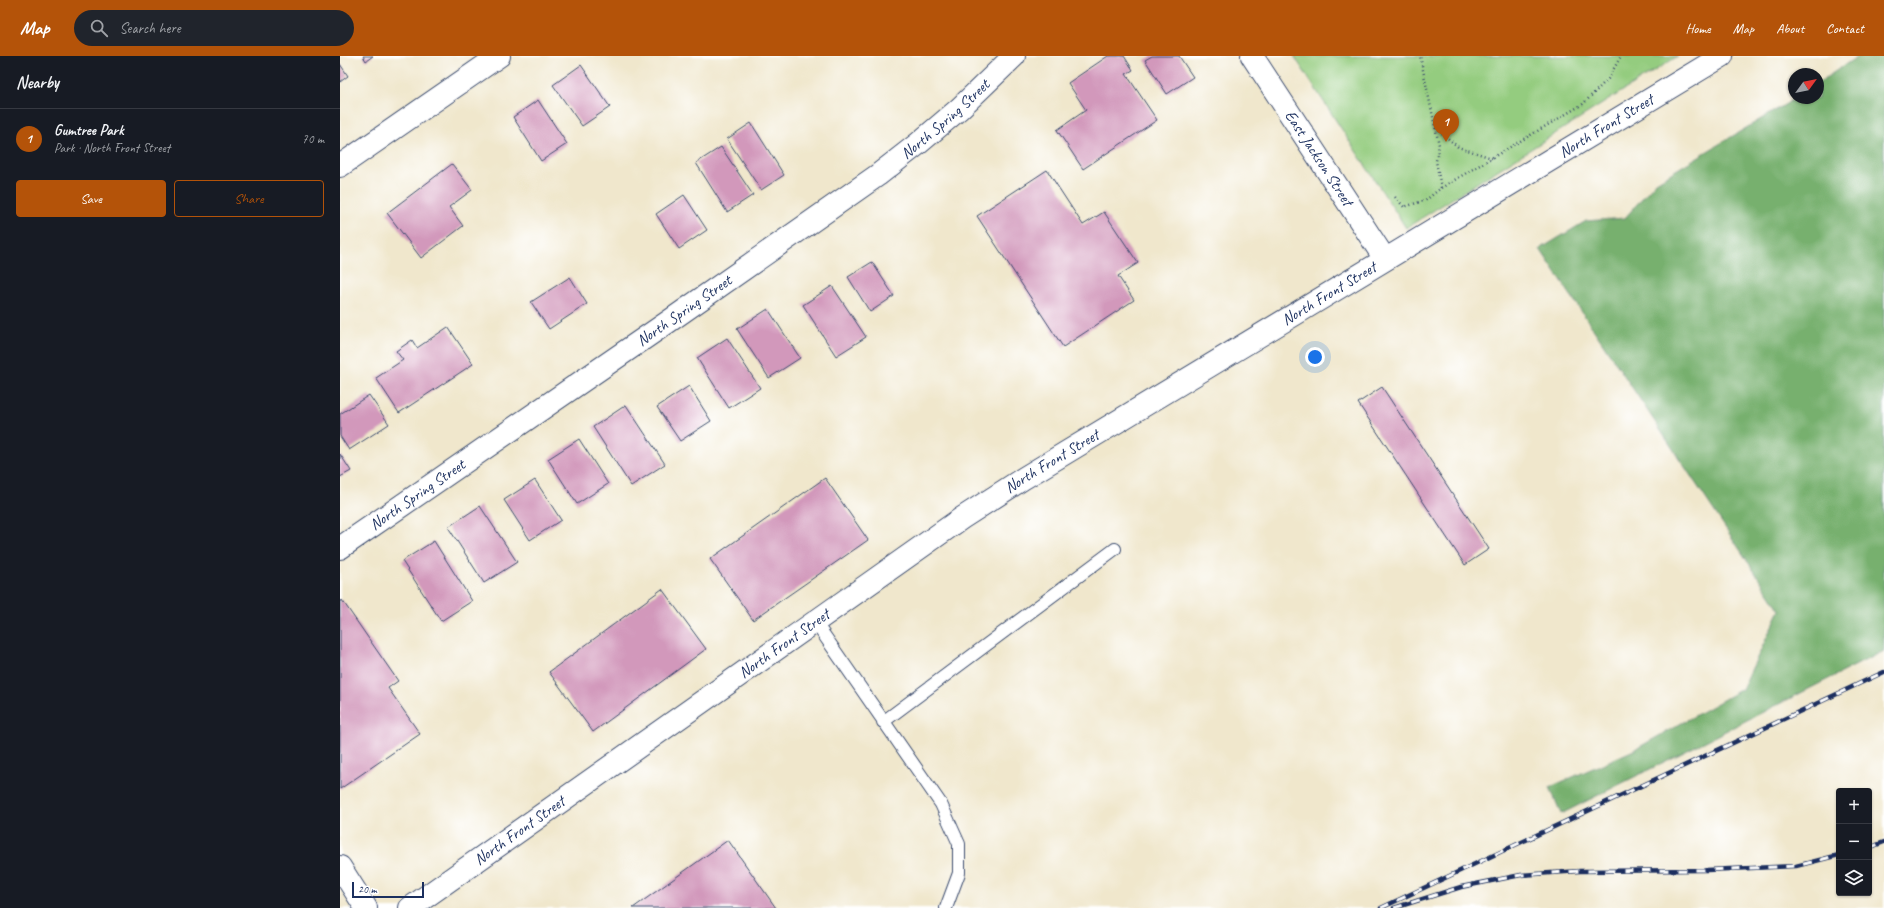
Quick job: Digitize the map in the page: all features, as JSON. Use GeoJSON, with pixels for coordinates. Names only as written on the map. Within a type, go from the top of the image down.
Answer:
{"type":"FeatureCollection","features":[{"type":"Feature","properties":{"kind":"street"},"geometry":{"type":"LineString","coordinates":[[340,166],[499,56]]}},
{"type":"Feature","properties":{"kind":"street","name":"North Spring Street"},"geometry":{"type":"LineString","coordinates":[[340,548],[661,327],[878,175],[959,109],[1014,56]]}},
{"type":"Feature","properties":{"kind":"street","name":"East Jackson Street"},"geometry":{"type":"LineString","coordinates":[[1252,56],[1385,259]]}},
{"type":"Feature","properties":{"kind":"street","name":"North Front Street"},"geometry":{"type":"LineString","coordinates":[[410,908],[962,518],[1024,478],[1722,56]]}},
{"type":"Feature","properties":{"kind":"street"},"geometry":{"type":"LineString","coordinates":[[340,868],[366,908]]}},
{"type":"Feature","properties":{"kind":"lane"},"geometry":{"type":"LineString","coordinates":[[883,722],[1115,549]]}},
{"type":"Feature","properties":{"kind":"lane"},"geometry":{"type":"LineString","coordinates":[[815,622],[941,804],[959,844],[959,873],[946,908]]}},
{"type":"Feature","properties":{"kind":"path"},"geometry":{"type":"LineString","coordinates":[[1420,56],[1439,145],[1436,161],[1441,188]]}},
{"type":"Feature","properties":{"kind":"path"},"geometry":{"type":"LineString","coordinates":[[1395,197],[1404,207],[1426,200],[1441,188],[1583,104],[1608,79],[1621,56]]}},
{"type":"Feature","properties":{"kind":"path"},"geometry":{"type":"LineString","coordinates":[[1435,127],[1458,147],[1492,158]]}},
{"type":"Feature","properties":{"kind":"green space"},"geometry":{"type":"Polygon","coordinates":[[[1294,56],[1678,56],[1406,228],[1294,56]]]}},
{"type":"Feature","properties":{"kind":"green space"},"geometry":{"type":"Polygon","coordinates":[[[1858,56],[1884,56],[1884,651],[1561,814],[1550,787],[1634,750],[1742,689],[1780,610],[1540,249],[1586,221],[1625,218],[1656,182],[1788,103],[1824,104],[1824,79],[1858,56]]]}},
{"type":"Feature","properties":{"kind":"building"},"geometry":{"type":"Polygon","coordinates":[[[363,56],[373,56],[366,61],[363,56]]]}},
{"type":"Feature","properties":{"kind":"building"},"geometry":{"type":"Polygon","coordinates":[[[1108,56],[1124,56],[1133,70],[1126,74],[1157,120],[1083,169],[1057,130],[1086,110],[1068,83],[1108,56]]]}},
{"type":"Feature","properties":{"kind":"building"},"geometry":{"type":"Polygon","coordinates":[[[1152,56],[1179,56],[1193,77],[1167,94],[1145,60],[1152,56]]]}},
{"type":"Feature","properties":{"kind":"building"},"geometry":{"type":"Polygon","coordinates":[[[340,64],[348,76],[340,82],[340,64]]]}},
{"type":"Feature","properties":{"kind":"building"},"geometry":{"type":"Polygon","coordinates":[[[581,65],[610,107],[582,126],[553,85],[581,65]]]}},
{"type":"Feature","properties":{"kind":"building"},"geometry":{"type":"Polygon","coordinates":[[[538,100],[567,144],[541,161],[513,117],[538,100]]]}},
{"type":"Feature","properties":{"kind":"building"},"geometry":{"type":"Polygon","coordinates":[[[751,123],[784,175],[761,190],[727,139],[751,123]]]}},
{"type":"Feature","properties":{"kind":"building"},"geometry":{"type":"Polygon","coordinates":[[[721,147],[753,195],[727,212],[696,163],[721,147]]]}},
{"type":"Feature","properties":{"kind":"building"},"geometry":{"type":"Polygon","coordinates":[[[452,164],[472,190],[449,207],[463,226],[421,258],[387,213],[452,164]]]}},
{"type":"Feature","properties":{"kind":"building"},"geometry":{"type":"Polygon","coordinates":[[[1047,170],[1083,225],[1104,212],[1138,263],[1118,276],[1134,300],[1063,347],[977,216],[1047,170]]]}},
{"type":"Feature","properties":{"kind":"building"},"geometry":{"type":"Polygon","coordinates":[[[684,195],[707,230],[679,249],[656,214],[684,195]]]}},
{"type":"Feature","properties":{"kind":"building"},"geometry":{"type":"Polygon","coordinates":[[[872,262],[894,296],[870,312],[848,277],[872,262]]]}},
{"type":"Feature","properties":{"kind":"building"},"geometry":{"type":"Polygon","coordinates":[[[570,277],[587,304],[549,329],[531,302],[570,277]]]}},
{"type":"Feature","properties":{"kind":"building"},"geometry":{"type":"Polygon","coordinates":[[[832,286],[866,337],[836,356],[803,305],[832,286]]]}},
{"type":"Feature","properties":{"kind":"building"},"geometry":{"type":"Polygon","coordinates":[[[768,309],[800,358],[769,378],[737,329],[768,309]]]}},
{"type":"Feature","properties":{"kind":"building"},"geometry":{"type":"Polygon","coordinates":[[[448,327],[473,364],[399,413],[376,378],[403,360],[396,351],[412,340],[417,348],[448,327]]]}},
{"type":"Feature","properties":{"kind":"building"},"geometry":{"type":"Polygon","coordinates":[[[727,338],[760,388],[729,408],[697,358],[727,338]]]}},
{"type":"Feature","properties":{"kind":"building"},"geometry":{"type":"Polygon","coordinates":[[[689,386],[711,421],[680,441],[657,407],[689,386]]]}},
{"type":"Feature","properties":{"kind":"building"},"geometry":{"type":"Polygon","coordinates":[[[1382,387],[1489,549],[1465,565],[1358,403],[1382,387]]]}},
{"type":"Feature","properties":{"kind":"building"},"geometry":{"type":"Polygon","coordinates":[[[369,395],[389,424],[349,450],[340,436],[340,414],[369,395]]]}},
{"type":"Feature","properties":{"kind":"building"},"geometry":{"type":"Polygon","coordinates":[[[626,405],[665,464],[631,486],[593,427],[626,405]]]}},
{"type":"Feature","properties":{"kind":"building"},"geometry":{"type":"Polygon","coordinates":[[[579,439],[608,484],[577,504],[548,459],[579,439]]]}},
{"type":"Feature","properties":{"kind":"building"},"geometry":{"type":"Polygon","coordinates":[[[340,454],[351,471],[340,477],[340,454]]]}},
{"type":"Feature","properties":{"kind":"building"},"geometry":{"type":"Polygon","coordinates":[[[825,478],[868,540],[753,620],[710,559],[825,478]]]}},
{"type":"Feature","properties":{"kind":"building"},"geometry":{"type":"Polygon","coordinates":[[[535,480],[561,520],[530,540],[504,500],[535,480]]]}},
{"type":"Feature","properties":{"kind":"building"},"geometry":{"type":"Polygon","coordinates":[[[480,506],[517,562],[484,583],[448,527],[480,506]]]}},
{"type":"Feature","properties":{"kind":"building"},"geometry":{"type":"Polygon","coordinates":[[[434,541],[472,601],[441,621],[402,561],[434,541]]]}},
{"type":"Feature","properties":{"kind":"building"},"geometry":{"type":"Polygon","coordinates":[[[662,589],[706,649],[593,732],[549,672],[662,589]]]}},
{"type":"Feature","properties":{"kind":"building"},"geometry":{"type":"Polygon","coordinates":[[[342,600],[398,681],[388,688],[420,734],[340,789],[340,602],[342,600]]]}},
{"type":"Feature","properties":{"kind":"building"},"geometry":{"type":"Polygon","coordinates":[[[728,840],[776,908],[633,908],[728,840]]]}},
{"type":"Feature","properties":{"kind":"railway"},"geometry":{"type":"LineString","coordinates":[[1381,908],[1884,672]]}},
{"type":"Feature","properties":{"kind":"railway"},"geometry":{"type":"LineString","coordinates":[[1872,847],[1884,842]]}},
{"type":"Feature","properties":{"kind":"railway"},"geometry":{"type":"LineString","coordinates":[[1394,908],[1461,887],[1521,875],[1580,871],[1707,870],[1796,866],[1836,856]]}},
{"type":"Feature","properties":{"kind":"place","name":"Gumtree Park"},"geometry":{"type":"Point","coordinates":[1446,142]}}]}
